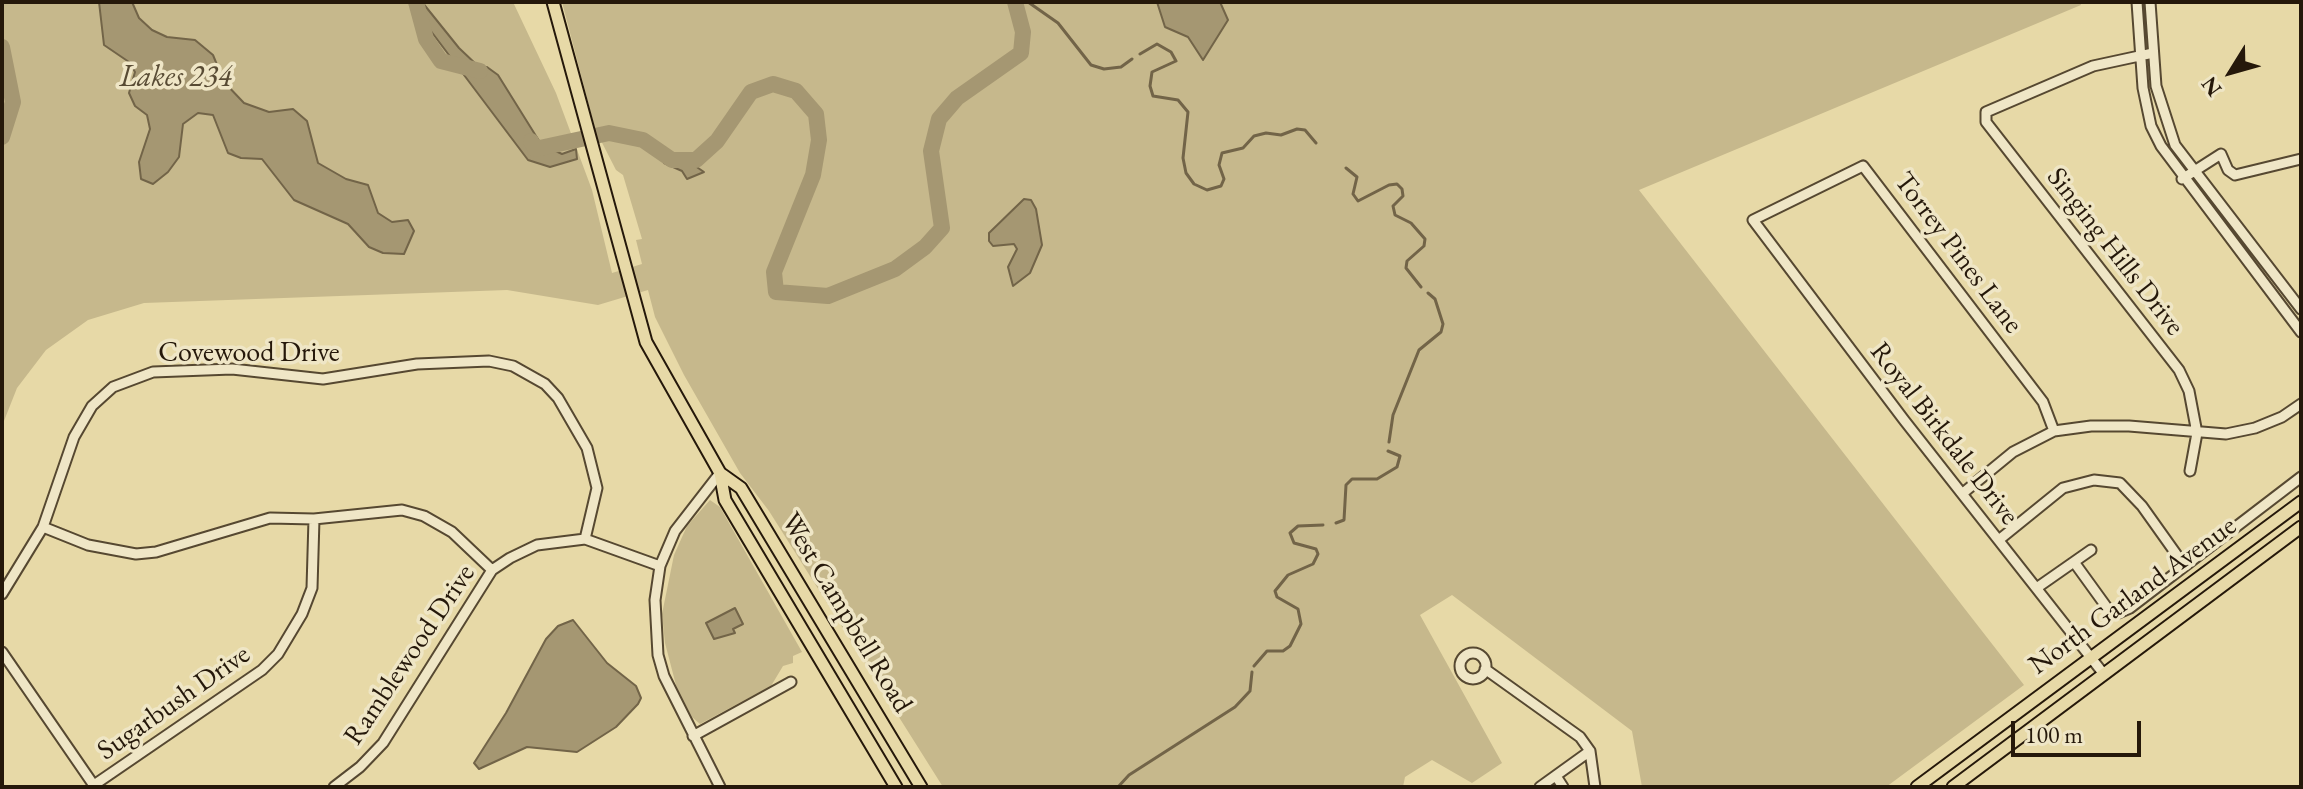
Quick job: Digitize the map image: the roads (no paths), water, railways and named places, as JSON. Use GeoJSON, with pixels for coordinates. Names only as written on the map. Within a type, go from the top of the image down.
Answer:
{"type":"FeatureCollection","features":[{"type":"Feature","properties":{"kind":"main road","name":"West Campbell Road"},"geometry":{"type":"LineString","coordinates":[[553,2],[613,231],[646,342],[720,473],[725,500],[896,787]]}},
{"type":"Feature","properties":{"kind":"main road","name":"West Campbell Road"},"geometry":{"type":"LineString","coordinates":[[720,473],[741,488],[921,787]]}},
{"type":"Feature","properties":{"kind":"main road","name":"North Garland Avenue"},"geometry":{"type":"LineString","coordinates":[[1917,787],[2301,502]]}},
{"type":"Feature","properties":{"kind":"main road","name":"North Garland Avenue"},"geometry":{"type":"LineString","coordinates":[[1953,787],[2301,527]]}},
{"type":"Feature","properties":{"kind":"street"},"geometry":{"type":"LineString","coordinates":[[2137,2],[2139,54],[2151,126],[2182,179],[2301,332]]}},
{"type":"Feature","properties":{"kind":"street"},"geometry":{"type":"LineString","coordinates":[[2150,2],[2156,86],[2167,129],[2194,170],[2301,309]]}},
{"type":"Feature","properties":{"kind":"street"},"geometry":{"type":"LineString","coordinates":[[2139,54],[2153,53]]}},
{"type":"Feature","properties":{"kind":"street","name":"Singing Hills Drive"},"geometry":{"type":"LineString","coordinates":[[2139,54],[2093,66],[1991,107],[1986,112],[1986,122],[2179,370],[2189,391],[2197,433]]}},
{"type":"Feature","properties":{"kind":"street"},"geometry":{"type":"LineString","coordinates":[[2182,179],[2221,154],[2228,170],[2235,175],[2301,159]]}},
{"type":"Feature","properties":{"kind":"street","name":"Torrey Pines Lane"},"geometry":{"type":"LineString","coordinates":[[1753,220],[1863,166],[2043,402],[2054,431]]}},
{"type":"Feature","properties":{"kind":"street","name":"Royal Birkdale Drive"},"geometry":{"type":"LineString","coordinates":[[1753,220],[2103,673]]}},
{"type":"Feature","properties":{"kind":"street","name":"Covewood Drive"},"geometry":{"type":"LineString","coordinates":[[2,594],[43,527],[83,420],[101,396],[131,377],[153,372],[232,369],[323,379],[417,364],[489,361],[513,366],[545,384],[558,398],[587,448],[597,488],[585,539]]}},
{"type":"Feature","properties":{"kind":"street"},"geometry":{"type":"LineString","coordinates":[[1963,493],[2013,452],[2054,431],[2129,426],[2226,434],[2255,428],[2282,417],[2301,404]]}},
{"type":"Feature","properties":{"kind":"street"},"geometry":{"type":"LineString","coordinates":[[2190,471],[2197,433]]}},
{"type":"Feature","properties":{"kind":"street"},"geometry":{"type":"LineString","coordinates":[[720,473],[683,517],[660,566],[655,600],[658,655],[675,703],[720,787]]}},
{"type":"Feature","properties":{"kind":"street"},"geometry":{"type":"LineString","coordinates":[[2074,562],[2108,609],[2116,614],[2130,608],[2301,477]]}},
{"type":"Feature","properties":{"kind":"street"},"geometry":{"type":"LineString","coordinates":[[2000,539],[2063,488],[2094,480],[2120,483],[2142,506],[2184,565]]}},
{"type":"Feature","properties":{"kind":"street"},"geometry":{"type":"LineString","coordinates":[[43,527],[88,545],[136,554],[156,552],[270,518],[314,519],[377,511],[413,512],[452,532],[492,570]]}},
{"type":"Feature","properties":{"kind":"street","name":"Sugarbush Drive"},"geometry":{"type":"LineString","coordinates":[[94,786],[262,670],[278,654],[302,614],[312,588],[314,519]]}},
{"type":"Feature","properties":{"kind":"street","name":"Ramblewood Drive"},"geometry":{"type":"LineString","coordinates":[[334,787],[360,767],[383,743],[492,570],[537,545],[585,539],[660,566]]}},
{"type":"Feature","properties":{"kind":"street"},"geometry":{"type":"LineString","coordinates":[[2038,587],[2091,550]]}},
{"type":"Feature","properties":{"kind":"street"},"geometry":{"type":"LineString","coordinates":[[2,652],[94,786]]}},
{"type":"Feature","properties":{"kind":"street"},"geometry":{"type":"LineString","coordinates":[[1485,669],[1580,737],[1590,751],[1595,787]]}},
{"type":"Feature","properties":{"kind":"street"},"geometry":{"type":"LineString","coordinates":[[693,736],[791,682]]}},
{"type":"Feature","properties":{"kind":"street"},"geometry":{"type":"LineString","coordinates":[[1540,787],[1590,751]]}},
{"type":"Feature","properties":{"kind":"street"},"geometry":{"type":"LineString","coordinates":[[1556,776],[1563,787]]}},
{"type":"Feature","properties":{"kind":"water","name":"Lakes 234"},"geometry":{"type":"Polygon","coordinates":[[[99,2],[132,2],[139,18],[152,30],[167,37],[195,40],[213,55],[224,82],[244,103],[269,112],[293,109],[307,121],[318,163],[346,179],[368,185],[378,213],[392,222],[408,220],[414,231],[404,254],[383,253],[369,247],[348,224],[294,200],[262,159],[241,158],[228,153],[213,115],[198,113],[183,124],[179,157],[168,172],[153,184],[141,179],[139,162],[150,129],[147,115],[135,106],[129,93],[135,72],[129,62],[104,45],[99,2]]]}},
{"type":"Feature","properties":{"kind":"water"},"geometry":{"type":"Polygon","coordinates":[[[409,2],[422,2],[459,48],[479,67],[487,67],[498,75],[541,144],[562,154],[576,149],[577,159],[550,167],[528,160],[409,2]]]}},
{"type":"Feature","properties":{"kind":"water"},"geometry":{"type":"Polygon","coordinates":[[[1157,2],[1220,2],[1228,20],[1203,60],[1188,37],[1165,27],[1157,2]]]}},
{"type":"Feature","properties":{"kind":"water"},"geometry":{"type":"Polygon","coordinates":[[[667,155],[685,159],[704,172],[687,179],[682,171],[664,163],[667,155]]]}},
{"type":"Feature","properties":{"kind":"water"},"geometry":{"type":"Polygon","coordinates":[[[1024,199],[1031,200],[1036,209],[1042,245],[1030,273],[1013,286],[1008,267],[1017,249],[1014,244],[993,246],[989,233],[1024,199]]]}},
{"type":"Feature","properties":{"kind":"water"},"geometry":{"type":"Polygon","coordinates":[[[735,608],[743,624],[733,629],[735,633],[714,639],[706,623],[735,608]]]}},
{"type":"Feature","properties":{"kind":"water"},"geometry":{"type":"Polygon","coordinates":[[[573,620],[607,663],[636,686],[641,698],[638,704],[616,727],[577,752],[527,747],[479,769],[474,763],[506,713],[546,639],[558,626],[573,620]]]}},
{"type":"Feature","properties":{"kind":"waterway"},"geometry":{"type":"LineString","coordinates":[[416,2],[426,39],[441,61],[480,71]]}},
{"type":"Feature","properties":{"kind":"waterway"},"geometry":{"type":"LineString","coordinates":[[531,141],[535,149],[609,133],[643,140],[672,160],[696,160],[717,141],[751,92],[773,84],[796,91],[816,114],[819,140],[813,175],[774,272],[776,292],[828,296],[895,269],[925,247],[942,228],[931,151],[939,119],[957,98],[1021,53],[1023,32],[1015,2]]}},
{"type":"Feature","properties":{"kind":"waterway"},"geometry":{"type":"LineString","coordinates":[[1028,2],[1058,23],[1091,65],[1104,69],[1121,67],[1132,59]]}},
{"type":"Feature","properties":{"kind":"waterway"},"geometry":{"type":"LineString","coordinates":[[1140,54],[1157,44],[1171,52],[1176,61],[1152,72],[1150,86],[1153,96],[1178,100],[1188,112],[1183,158],[1186,173],[1194,184],[1207,190],[1221,186],[1224,179],[1219,165],[1222,153],[1243,148],[1254,136],[1266,133],[1281,135],[1297,129],[1305,130],[1316,143]]}},
{"type":"Feature","properties":{"kind":"waterway"},"geometry":{"type":"LineString","coordinates":[[2,47],[13,102],[2,137]]}},
{"type":"Feature","properties":{"kind":"waterway"},"geometry":{"type":"LineString","coordinates":[[1346,168],[1357,177],[1353,194],[1358,201],[1389,185],[1397,184],[1402,189],[1403,196],[1393,206],[1395,215],[1411,223],[1425,239],[1424,246],[1407,261],[1406,268],[1421,287]]}},
{"type":"Feature","properties":{"kind":"waterway"},"geometry":{"type":"LineString","coordinates":[[1389,442],[1393,415],[1419,350],[1441,332],[1443,324],[1435,299],[1428,293]]}},
{"type":"Feature","properties":{"kind":"waterway"},"geometry":{"type":"LineString","coordinates":[[1336,523],[1344,520],[1346,485],[1352,479],[1377,479],[1397,467],[1400,456],[1388,451]]}},
{"type":"Feature","properties":{"kind":"waterway"},"geometry":{"type":"LineString","coordinates":[[1254,666],[1267,651],[1283,651],[1290,646],[1301,624],[1298,609],[1277,597],[1275,591],[1288,575],[1313,564],[1318,554],[1316,549],[1294,543],[1290,533],[1298,526],[1323,525]]}},
{"type":"Feature","properties":{"kind":"waterway"},"geometry":{"type":"LineString","coordinates":[[1118,787],[1129,775],[1235,707],[1250,691],[1252,672]]}}]}
